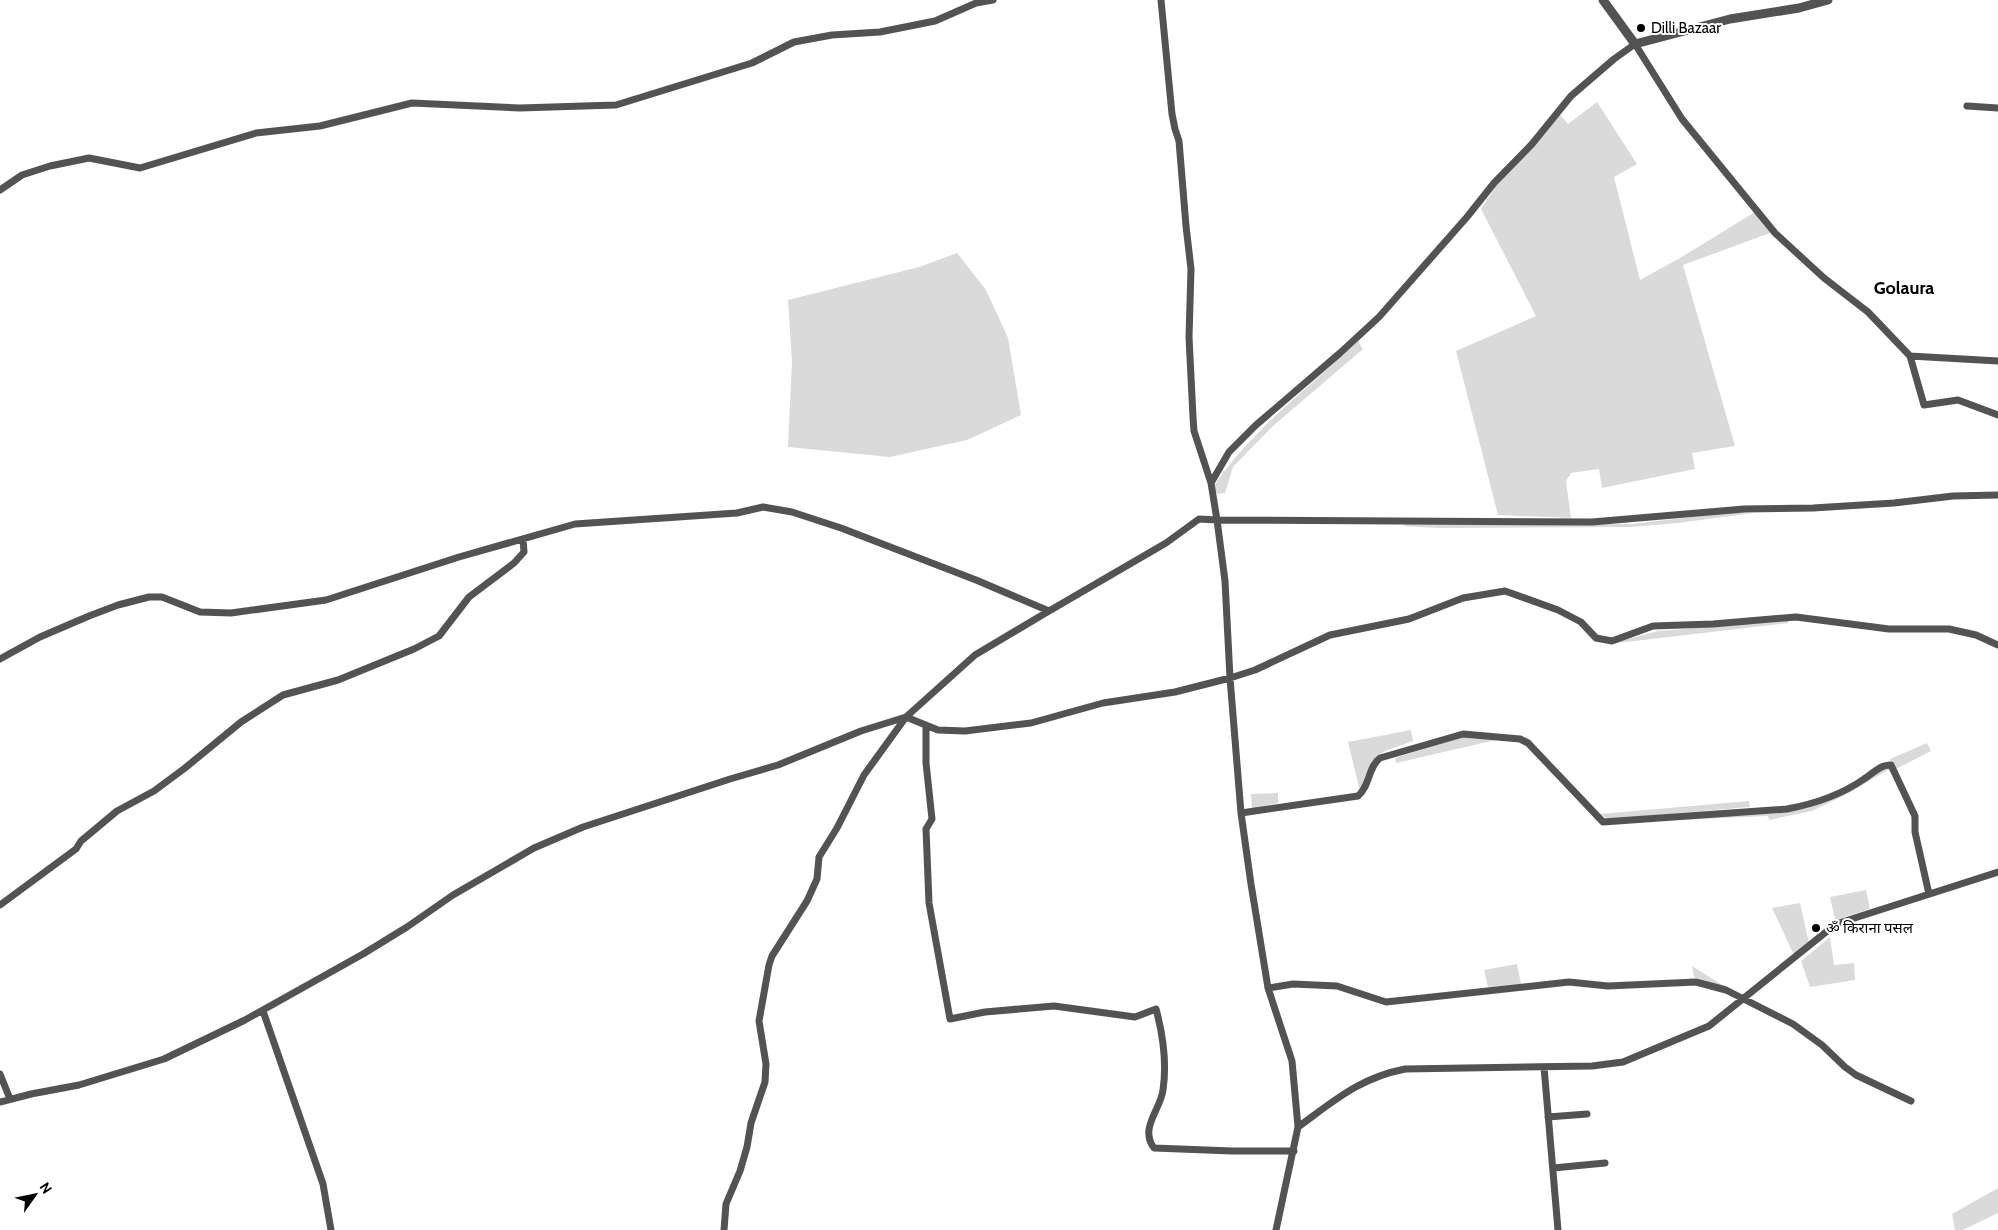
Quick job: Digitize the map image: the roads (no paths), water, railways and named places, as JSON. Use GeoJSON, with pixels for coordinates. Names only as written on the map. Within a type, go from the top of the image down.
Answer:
{"type":"FeatureCollection","features":[{"type":"Feature","properties":{"kind":"street"},"geometry":{"type":"LineString","coordinates":[[0,190],[22,175],[50,166],[89,158],[140,168],[256,133],[320,126],[412,103],[520,108],[616,105],[752,63],[794,42],[832,35],[880,32],[936,21],[976,3],[993,0]]}},
{"type":"Feature","properties":{"kind":"street"},"geometry":{"type":"LineString","coordinates":[[1162,0],[1172,114],[1179,141],[1191,269],[1189,337],[1194,431],[1211,484],[1217,520],[1225,581],[1230,678],[1242,813],[1268,988],[1292,1061],[1298,1127],[1276,1230]]}},
{"type":"Feature","properties":{"kind":"street"},"geometry":{"type":"LineString","coordinates":[[1603,0],[1635,44],[1682,118],[1775,233],[1824,278],[1868,312],[1910,356],[1924,405],[1958,400],[1998,415]]}},
{"type":"Feature","properties":{"kind":"street"},"geometry":{"type":"LineString","coordinates":[[1211,484],[1229,452],[1256,425],[1379,318],[1494,183],[1532,144],[1571,96],[1614,59],[1635,44],[1730,18],[1799,8],[1828,0]]}},
{"type":"Feature","properties":{"kind":"street"},"geometry":{"type":"LineString","coordinates":[[1968,106],[1998,108]]}},
{"type":"Feature","properties":{"kind":"street"},"geometry":{"type":"LineString","coordinates":[[1910,356],[1998,361]]}},
{"type":"Feature","properties":{"kind":"street"},"geometry":{"type":"LineString","coordinates":[[724,1230],[726,1204],[740,1171],[751,1123],[765,1082],[766,1064],[759,1021],[769,965],[772,956],[807,901],[817,879],[819,857],[837,828],[864,775],[906,717],[975,655],[1166,543],[1199,519],[1592,522],[1744,509],[1813,508],[1894,503],[1953,496],[1998,495]]}},
{"type":"Feature","properties":{"kind":"street"},"geometry":{"type":"LineString","coordinates":[[1,657],[40,637],[89,616],[118,605],[149,597],[162,597],[200,612],[231,613],[326,600],[459,557],[575,524],[737,513],[763,507],[792,512],[841,528],[976,580],[1049,611]]}},
{"type":"Feature","properties":{"kind":"street"},"geometry":{"type":"LineString","coordinates":[[0,905],[76,849],[81,841],[117,811],[154,791],[241,722],[268,707],[283,695],[338,680],[414,649],[439,636],[469,597],[514,563],[524,552],[523,539]]}},
{"type":"Feature","properties":{"kind":"street"},"geometry":{"type":"LineString","coordinates":[[0,1102],[52,1089],[80,1085],[164,1059],[263,1011],[408,927],[453,895],[534,848],[583,827],[778,765],[861,731],[906,717],[938,730],[965,731],[1032,723],[1103,703],[1175,692],[1230,678],[1254,670],[1330,635],[1409,619],[1463,598],[1505,591],[1558,610],[1581,622],[1596,638],[1612,641],[1653,626],[1713,624],[1796,617],[1889,629],[1949,629],[1976,635],[1998,645]]}},
{"type":"Feature","properties":{"kind":"street"},"geometry":{"type":"LineString","coordinates":[[926,725],[926,763],[932,820],[926,830],[929,903],[950,1019],[985,1012],[1054,1006],[1135,1017],[1156,1009],[1161,1030],[1164,1059],[1163,1090],[1151,1117],[1150,1140],[1154,1148],[1294,1151]]}},
{"type":"Feature","properties":{"kind":"street"},"geometry":{"type":"LineString","coordinates":[[1242,813],[1358,796],[1363,792],[1375,762],[1380,758],[1463,734],[1520,739],[1528,743],[1603,822],[1787,809],[1812,805],[1862,781],[1886,765],[1891,765],[1915,816],[1915,832],[1929,894]]}},
{"type":"Feature","properties":{"kind":"street"},"geometry":{"type":"LineString","coordinates":[[1298,1127],[1349,1090],[1385,1073],[1404,1069],[1592,1066],[1623,1062],[1709,1026],[1744,1000],[1836,924],[1998,872]]}},
{"type":"Feature","properties":{"kind":"street"},"geometry":{"type":"LineString","coordinates":[[1268,988],[1293,984],[1337,986],[1386,1002],[1569,982],[1608,986],[1696,982],[1726,990],[1793,1024],[1822,1045],[1856,1075],[1911,1101]]}},
{"type":"Feature","properties":{"kind":"street"},"geometry":{"type":"LineString","coordinates":[[263,1011],[323,1184],[331,1230]]}},
{"type":"Feature","properties":{"kind":"street"},"geometry":{"type":"LineString","coordinates":[[1544,1067],[1558,1230]]}},
{"type":"Feature","properties":{"kind":"street"},"geometry":{"type":"LineString","coordinates":[[0,1074],[10,1099]]}},
{"type":"Feature","properties":{"kind":"street"},"geometry":{"type":"LineString","coordinates":[[1548,1117],[1587,1114]]}},
{"type":"Feature","properties":{"kind":"street"},"geometry":{"type":"LineString","coordinates":[[1553,1168],[1605,1163]]}},
{"type":"Feature","properties":{"kind":"place","name":"Dilli Bazaar"},"geometry":{"type":"Point","coordinates":[1641,28]}},
{"type":"Feature","properties":{"kind":"place","name":"ॐ किराना पसल"},"geometry":{"type":"Point","coordinates":[1816,928]}},
{"type":"Feature","properties":{"kind":"district","name":"Golaura"},"geometry":{"type":"Point","coordinates":[1904,288]}}]}
